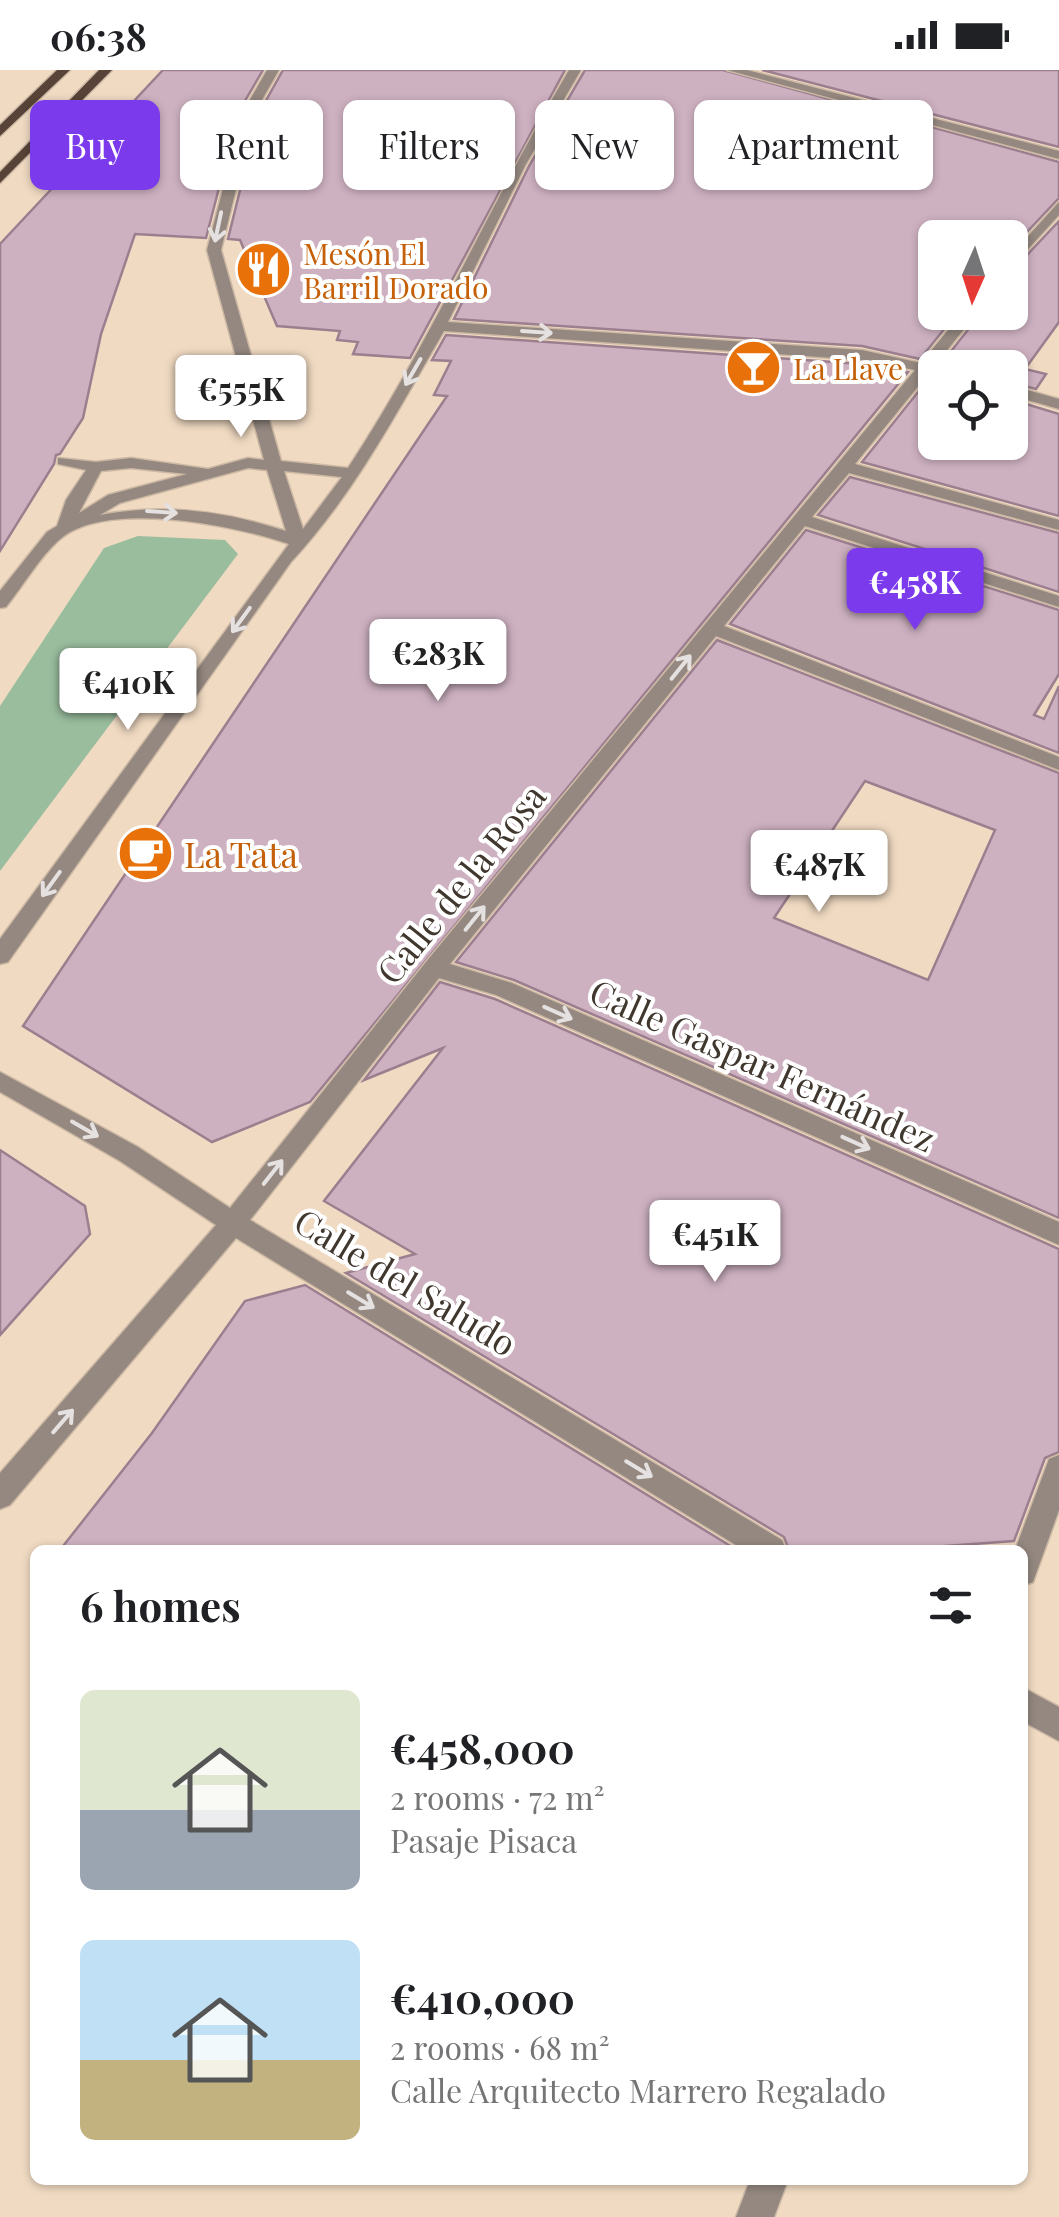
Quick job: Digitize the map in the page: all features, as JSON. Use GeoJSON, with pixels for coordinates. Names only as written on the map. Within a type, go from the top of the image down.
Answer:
{"type":"FeatureCollection","features":[{"type":"Feature","properties":{"kind":"main road"},"geometry":{"type":"LineString","coordinates":[[0,132],[64,70]]}},
{"type":"Feature","properties":{"kind":"main road"},"geometry":{"type":"LineString","coordinates":[[0,179],[106,70]]}},
{"type":"Feature","properties":{"kind":"street"},"geometry":{"type":"LineString","coordinates":[[273,70],[250,112],[215,234],[214,250],[266,444],[298,541]]}},
{"type":"Feature","properties":{"kind":"street"},"geometry":{"type":"LineString","coordinates":[[0,956],[298,541],[325,515],[353,473],[439,326],[528,150],[574,70]]}},
{"type":"Feature","properties":{"kind":"street"},"geometry":{"type":"LineString","coordinates":[[733,70],[1059,155]]}},
{"type":"Feature","properties":{"kind":"street"},"geometry":{"type":"LineString","coordinates":[[794,70],[794,86]]}},
{"type":"Feature","properties":{"kind":"street"},"geometry":{"type":"LineString","coordinates":[[1028,243],[1059,206]]}},
{"type":"Feature","properties":{"kind":"street"},"geometry":{"type":"LineString","coordinates":[[439,326],[862,355],[918,367]]}},
{"type":"Feature","properties":{"kind":"street","name":"Calle de la Rosa"},"geometry":{"type":"LineString","coordinates":[[0,1495],[233,1223],[434,968],[918,383]]}},
{"type":"Feature","properties":{"kind":"street"},"geometry":{"type":"LineString","coordinates":[[1028,395],[1059,404]]}},
{"type":"Feature","properties":{"kind":"street"},"geometry":{"type":"LineString","coordinates":[[64,462],[96,468],[132,463],[211,472]]}},
{"type":"Feature","properties":{"kind":"street"},"geometry":{"type":"LineString","coordinates":[[0,604],[40,548],[66,526],[114,499],[248,463],[353,473]]}},
{"type":"Feature","properties":{"kind":"street"},"geometry":{"type":"LineString","coordinates":[[847,466],[1059,525]]}},
{"type":"Feature","properties":{"kind":"street"},"geometry":{"type":"LineString","coordinates":[[66,526],[74,500],[96,468]]}},
{"type":"Feature","properties":{"kind":"street"},"geometry":{"type":"LineString","coordinates":[[66,526],[158,510],[258,526],[298,541]]}},
{"type":"Feature","properties":{"kind":"street"},"geometry":{"type":"LineString","coordinates":[[804,520],[1059,602]]}},
{"type":"Feature","properties":{"kind":"street"},"geometry":{"type":"LineString","coordinates":[[713,628],[1059,764]]}},
{"type":"Feature","properties":{"kind":"street","name":"Calle Gaspar Fernández"},"geometry":{"type":"LineString","coordinates":[[434,968],[504,989],[1059,1234]]}},
{"type":"Feature","properties":{"kind":"street","name":"Calle del Saludo"},"geometry":{"type":"LineString","coordinates":[[0,1081],[128,1154],[233,1223],[763,1545]]}},
{"type":"Feature","properties":{"kind":"street"},"geometry":{"type":"LineString","coordinates":[[1028,1555],[1059,1468]]}},
{"type":"Feature","properties":{"kind":"street"},"geometry":{"type":"LineString","coordinates":[[1028,1707],[1059,1725]]}},
{"type":"Feature","properties":{"kind":"street"},"geometry":{"type":"LineString","coordinates":[[755,2217],[767,2185]]}},
{"type":"Feature","properties":{"kind":"green space"},"geometry":{"type":"Polygon","coordinates":[[[138,536],[225,540],[238,554],[0,871],[0,706],[104,548],[138,536]]]}},
{"type":"Feature","properties":{"kind":"building"},"geometry":{"type":"Polygon","coordinates":[[[163,70],[263,70],[245,100],[180,100],[180,190],[218,190],[206,238],[135,234],[101,334],[83,418],[56,455],[0,551],[0,244],[51,190],[160,190],[160,100],[135,100],[163,70]]]}},
{"type":"Feature","properties":{"kind":"building"},"geometry":{"type":"Polygon","coordinates":[[[283,70],[565,70],[549,100],[535,100],[535,126],[515,163],[515,100],[343,100],[343,190],[500,190],[410,358],[353,354],[358,342],[337,340],[340,331],[277,326],[240,240],[228,239],[240,190],[323,190],[323,100],[266,100],[283,70]]]}},
{"type":"Feature","properties":{"kind":"building"},"geometry":{"type":"Polygon","coordinates":[[[585,70],[723,70],[833,100],[694,100],[694,190],[933,190],[933,128],[1059,162],[1059,198],[1028,231],[1028,220],[918,220],[918,330],[943,330],[927,350],[918,350],[918,359],[862,346],[454,319],[535,156],[535,190],[674,190],[674,100],[568,100],[585,70]]]}},
{"type":"Feature","properties":{"kind":"building"},"geometry":{"type":"Polygon","coordinates":[[[762,70],[1059,70],[1059,147],[933,114],[933,100],[878,100],[762,70]]]}},
{"type":"Feature","properties":{"kind":"building"},"geometry":{"type":"Polygon","coordinates":[[[1059,221],[1059,322],[1028,365],[1028,350],[952,350],[968,330],[1028,330],[1028,254],[1059,221]]]}},
{"type":"Feature","properties":{"kind":"building"},"geometry":{"type":"Polygon","coordinates":[[[446,335],[862,364],[908,372],[310,1102],[212,1142],[23,1026],[447,396],[434,395],[451,361],[432,360],[446,335]]]}},
{"type":"Feature","properties":{"kind":"building"},"geometry":{"type":"Polygon","coordinates":[[[1028,370],[1046,374],[1036,389],[1028,387],[1028,370]]]}},
{"type":"Feature","properties":{"kind":"building"},"geometry":{"type":"Polygon","coordinates":[[[918,392],[918,460],[1028,460],[1028,405],[1059,414],[1059,516],[862,462],[918,392]]]}},
{"type":"Feature","properties":{"kind":"building"},"geometry":{"type":"Polygon","coordinates":[[[850,477],[1059,533],[1059,592],[818,515],[850,477]]]}},
{"type":"Feature","properties":{"kind":"building"},"geometry":{"type":"Polygon","coordinates":[[[806,530],[1059,610],[1059,674],[1034,715],[1044,719],[1059,686],[1059,753],[730,624],[806,530]]]}},
{"type":"Feature","properties":{"kind":"building"},"geometry":{"type":"Polygon","coordinates":[[[717,640],[1059,773],[1059,1218],[514,980],[456,962],[717,640]],[[865,781],[774,918],[928,980],[995,830],[865,781]]]}},
{"type":"Feature","properties":{"kind":"building"},"geometry":{"type":"Polygon","coordinates":[[[440,982],[495,999],[1059,1249],[1059,1452],[1045,1458],[1014,1541],[959,1545],[787,1545],[784,1537],[346,1273],[415,1254],[324,1201],[443,1048],[364,1080],[440,982]]]}},
{"type":"Feature","properties":{"kind":"building"},"geometry":{"type":"Polygon","coordinates":[[[0,1150],[85,1206],[90,1234],[0,1335],[0,1150]]]}},
{"type":"Feature","properties":{"kind":"building"},"geometry":{"type":"Polygon","coordinates":[[[305,1285],[729,1545],[64,1545],[152,1433],[245,1301],[305,1285]]]}},
{"type":"Feature","properties":{"kind":"place","name":"Mesón El Barril Dorado"},"geometry":{"type":"Point","coordinates":[264,270]}},
{"type":"Feature","properties":{"kind":"place","name":"La Llave"},"geometry":{"type":"Point","coordinates":[754,368]}},
{"type":"Feature","properties":{"kind":"place","name":"La Tata"},"geometry":{"type":"Point","coordinates":[145,853]}}]}
